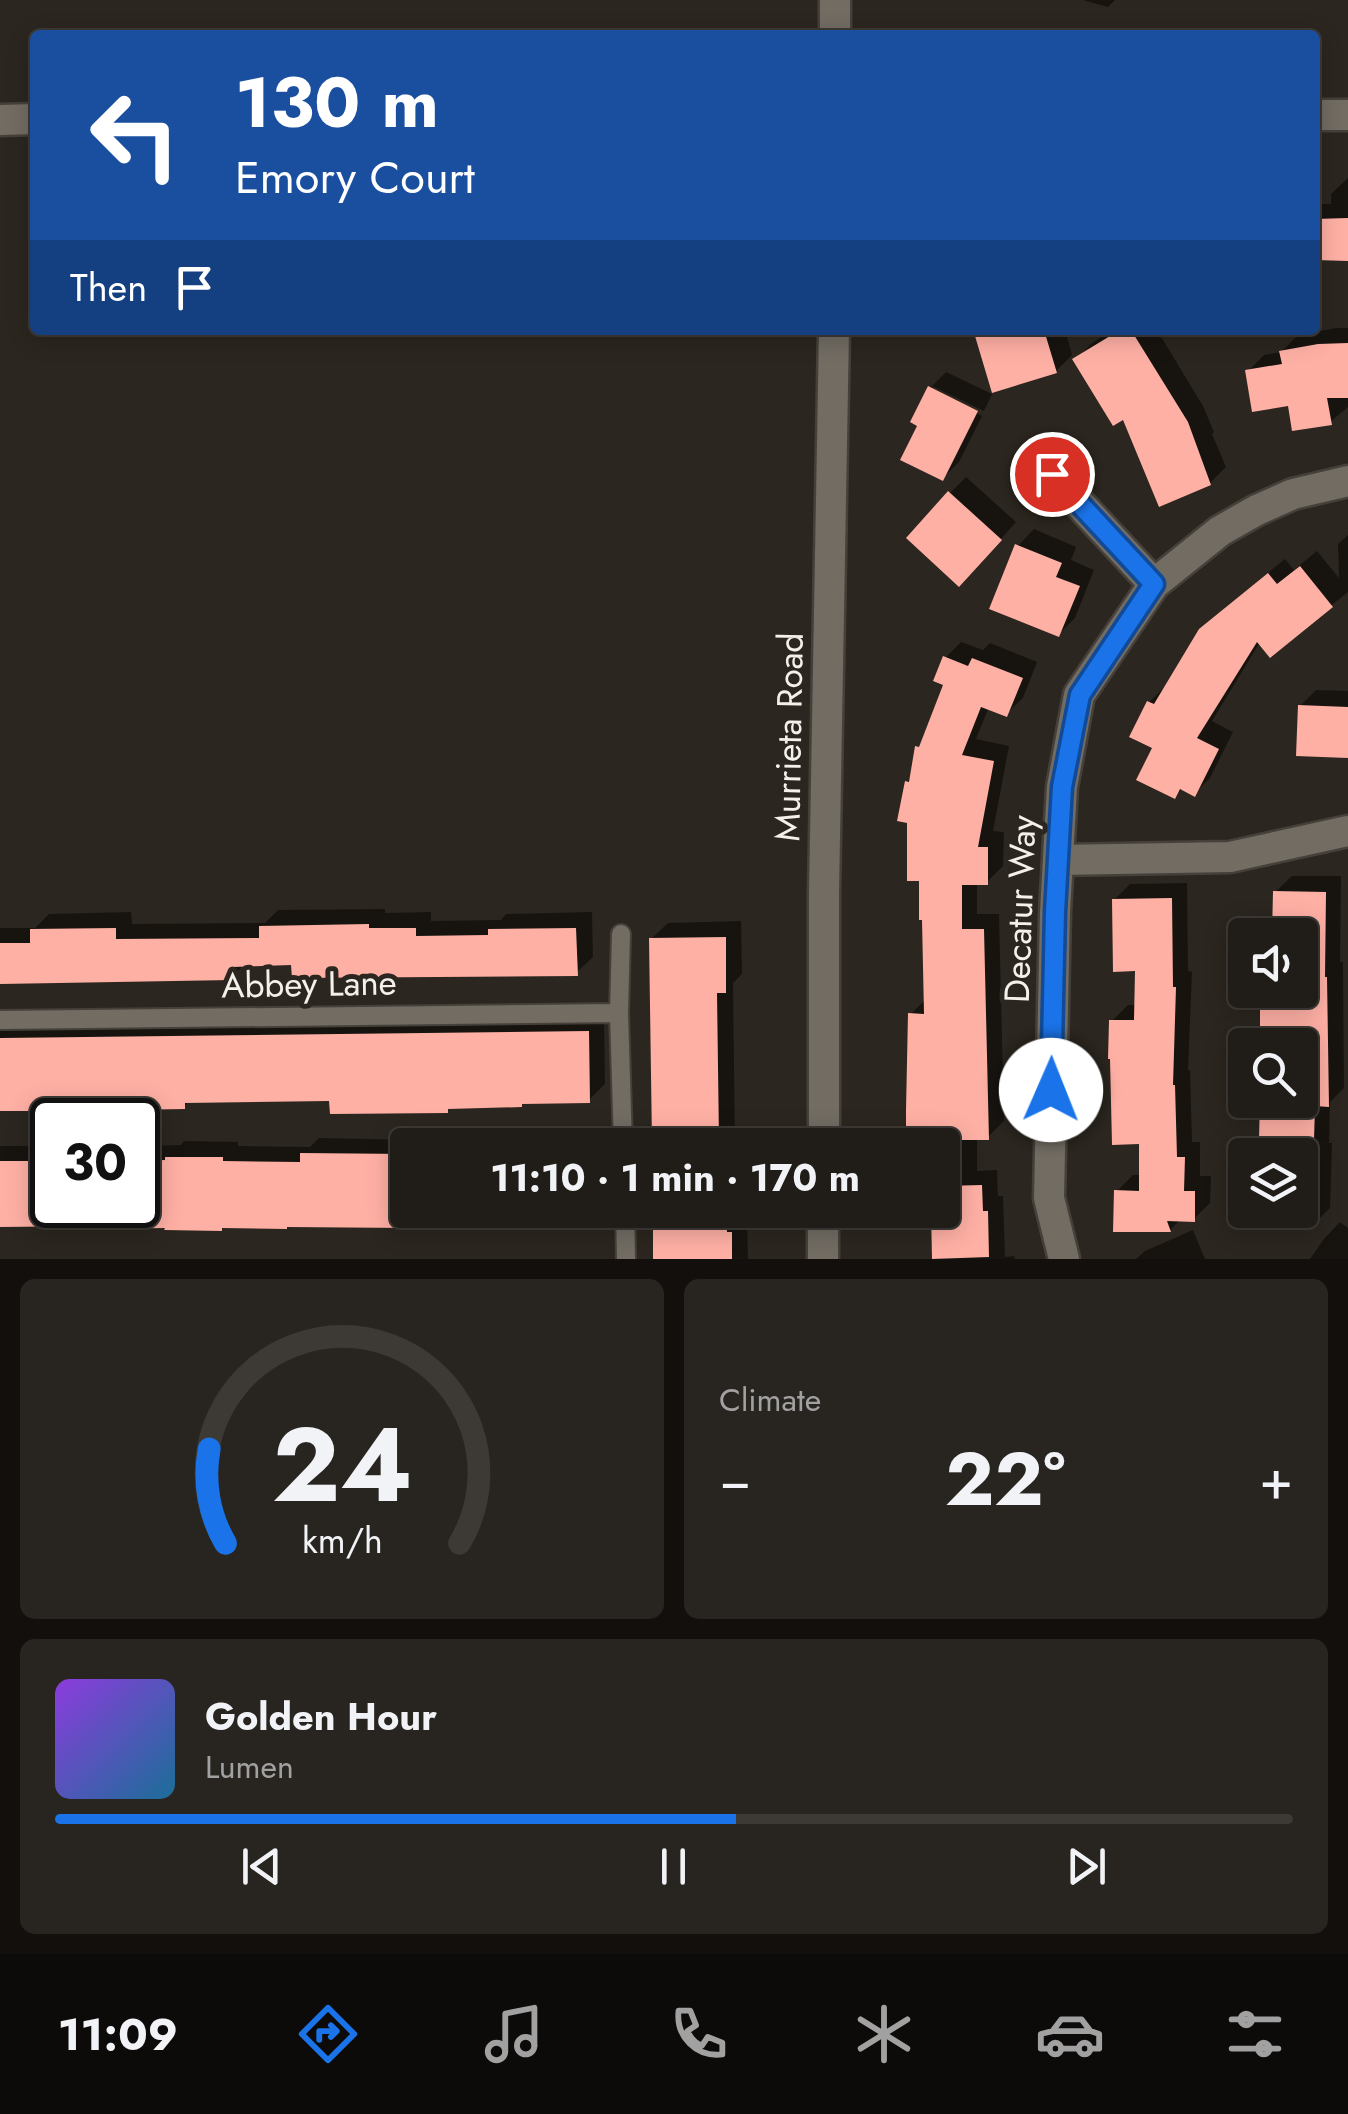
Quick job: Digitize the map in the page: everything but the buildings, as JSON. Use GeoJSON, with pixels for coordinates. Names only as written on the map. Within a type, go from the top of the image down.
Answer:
{"type":"FeatureCollection","features":[{"type":"Feature","properties":{"kind":"street"},"geometry":{"type":"LineString","coordinates":[[835,0],[835,30]]}},
{"type":"Feature","properties":{"kind":"street"},"geometry":{"type":"LineString","coordinates":[[1320,115],[1348,115]]}},
{"type":"Feature","properties":{"kind":"street"},"geometry":{"type":"LineString","coordinates":[[0,120],[30,119]]}},
{"type":"Feature","properties":{"kind":"street","name":"Murrieta Road"},"geometry":{"type":"LineString","coordinates":[[824,1128],[834,335]]}},
{"type":"Feature","properties":{"kind":"street"},"geometry":{"type":"LineString","coordinates":[[1052,474],[1154,584]]}},
{"type":"Feature","properties":{"kind":"street","name":"Decatur Way"},"geometry":{"type":"LineString","coordinates":[[1064,1259],[1048,1198],[1055,912],[1062,787],[1080,695],[1154,584],[1220,532],[1257,510],[1294,494],[1348,481]]}},
{"type":"Feature","properties":{"kind":"street"},"geometry":{"type":"LineString","coordinates":[[1058,860],[1230,857],[1348,832]]}},
{"type":"Feature","properties":{"kind":"street"},"geometry":{"type":"LineString","coordinates":[[823,1259],[824,1228]]}},
{"type":"Feature","properties":{"kind":"lane"},"geometry":{"type":"LineString","coordinates":[[621,934],[622,1128]]}},
{"type":"Feature","properties":{"kind":"lane","name":"Abbey Lane"},"geometry":{"type":"LineString","coordinates":[[0,1020],[619,1013]]}},
{"type":"Feature","properties":{"kind":"lane"},"geometry":{"type":"LineString","coordinates":[[625,1228],[626,1259]]}},
{"type":"Feature","properties":{"kind":"route"},"geometry":{"type":"LineString","coordinates":[[1051,1090],[1062,787],[1080,695],[1154,584],[1052,474]]}}]}
